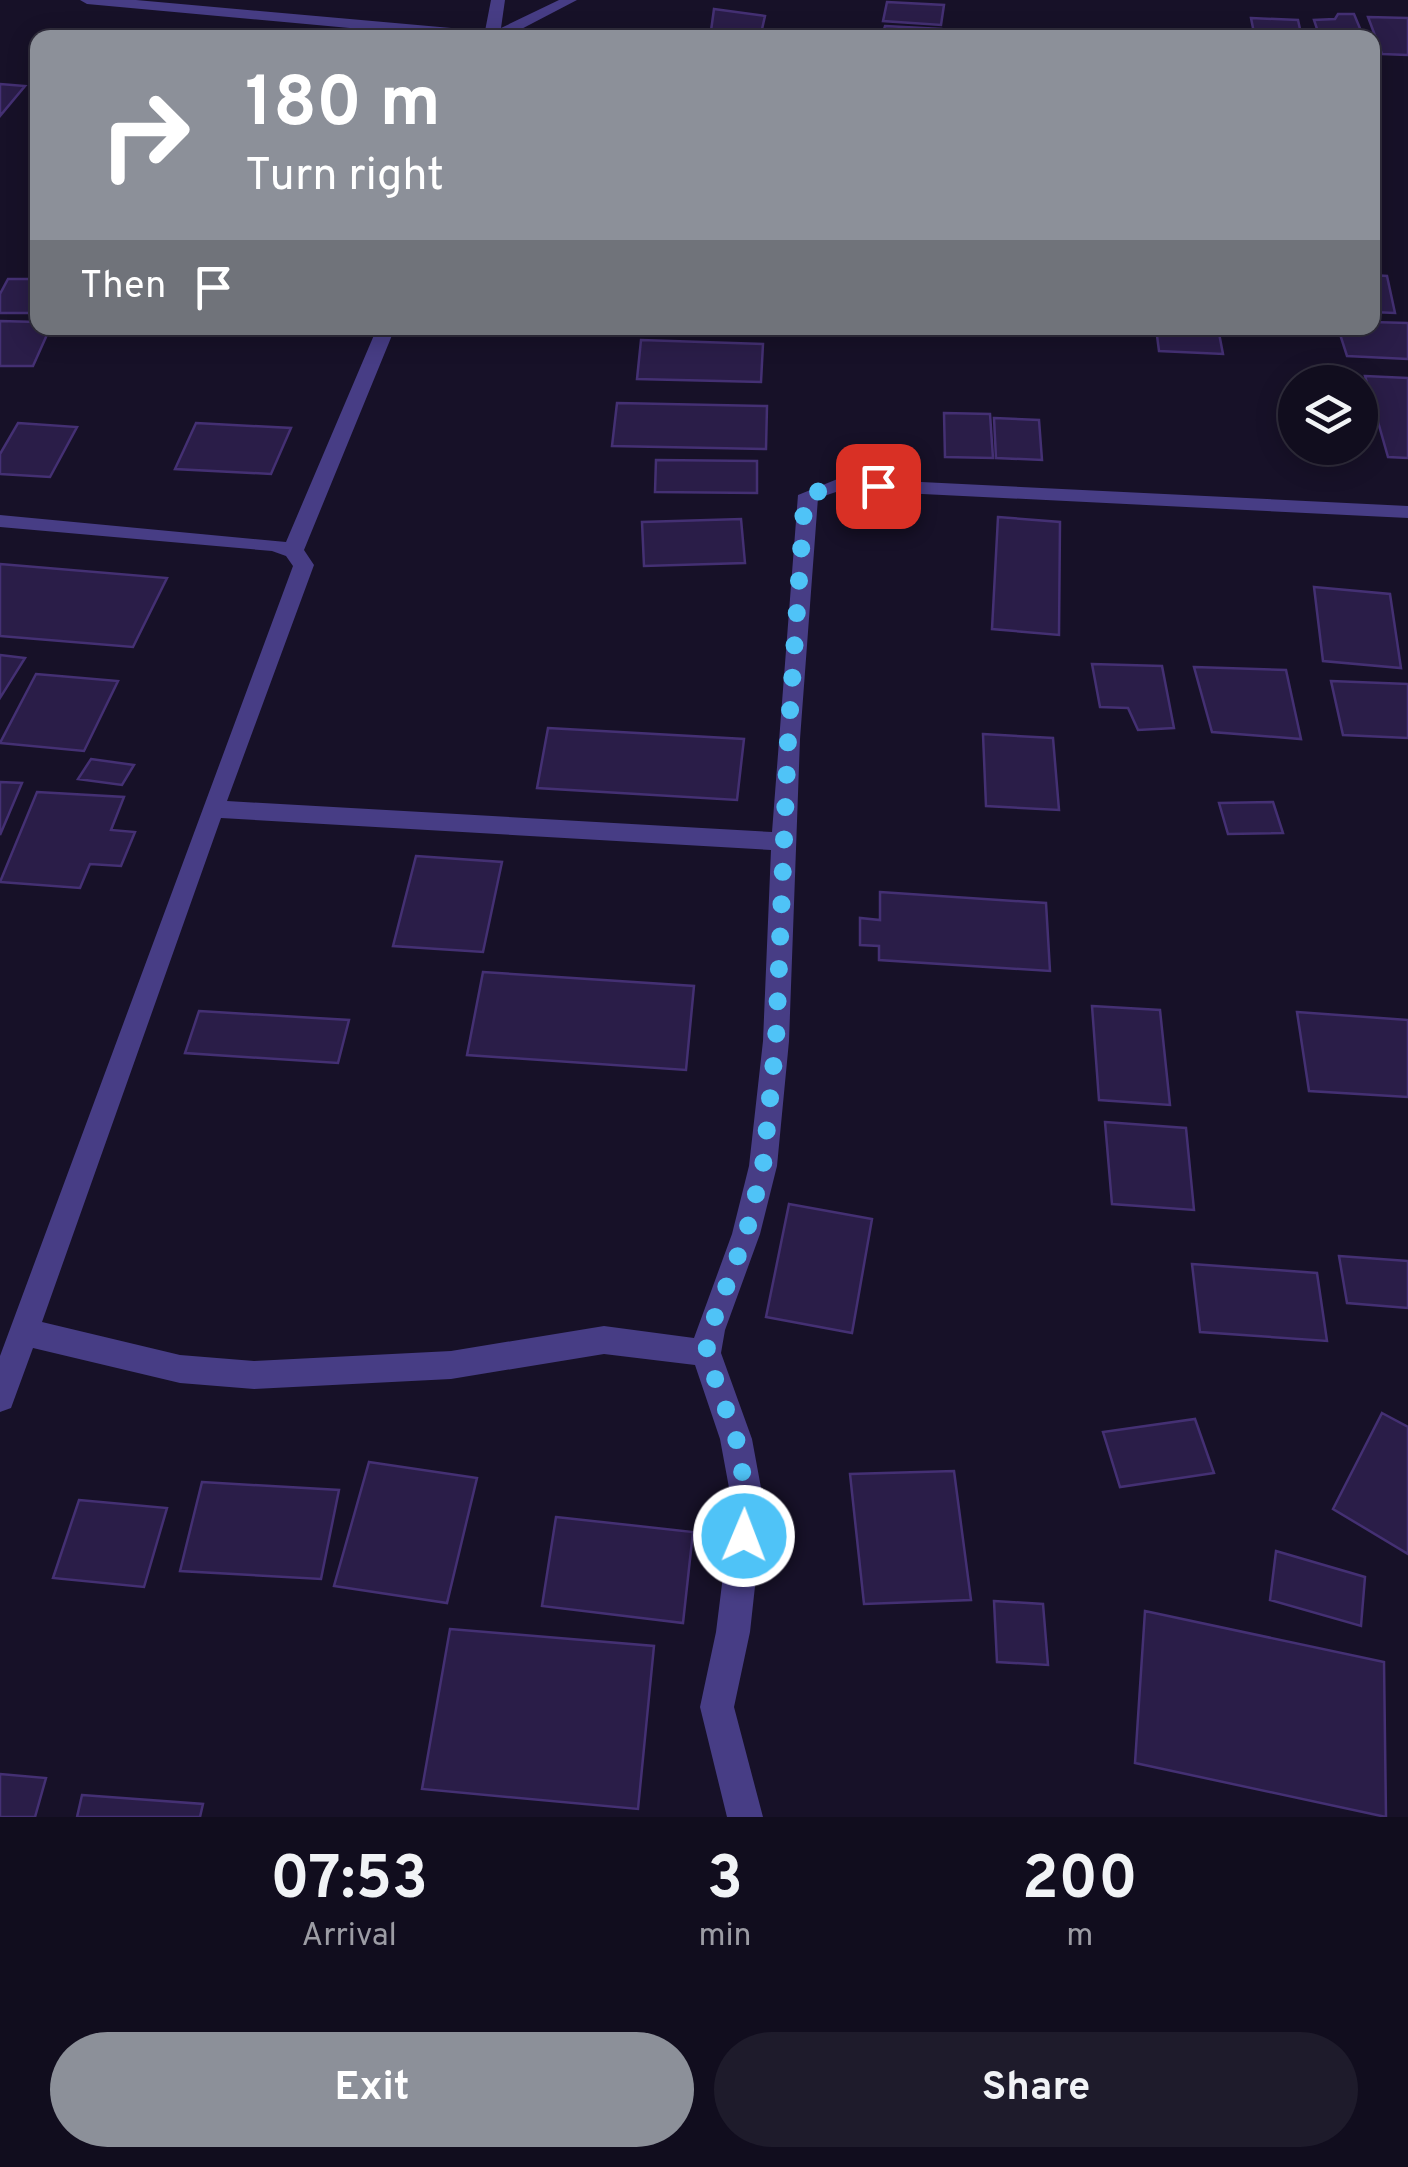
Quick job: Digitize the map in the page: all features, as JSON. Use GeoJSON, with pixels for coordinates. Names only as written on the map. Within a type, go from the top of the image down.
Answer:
{"type":"FeatureCollection","features":[{"type":"Feature","properties":{"kind":"street"},"geometry":{"type":"LineString","coordinates":[[87,0],[415,30]]}},
{"type":"Feature","properties":{"kind":"street"},"geometry":{"type":"LineString","coordinates":[[492,30],[498,0]]}},
{"type":"Feature","properties":{"kind":"street"},"geometry":{"type":"LineString","coordinates":[[506,30],[570,0]]}},
{"type":"Feature","properties":{"kind":"street"},"geometry":{"type":"LineString","coordinates":[[293,551],[383,335]]}},
{"type":"Feature","properties":{"kind":"street"},"geometry":{"type":"LineString","coordinates":[[745,1817],[717,1707],[733,1632],[748,1504],[736,1438],[706,1353],[710,1330],[746,1234],[763,1166],[776,1041],[788,740],[808,495],[840,484],[1408,512]]}},
{"type":"Feature","properties":{"kind":"street"},"geometry":{"type":"LineString","coordinates":[[0,521],[274,545],[293,551],[304,565],[0,1398]]}},
{"type":"Feature","properties":{"kind":"street"},"geometry":{"type":"LineString","coordinates":[[212,809],[784,842]]}},
{"type":"Feature","properties":{"kind":"street"},"geometry":{"type":"LineString","coordinates":[[25,1332],[180,1369],[254,1375],[451,1366],[604,1340],[706,1353]]}},
{"type":"Feature","properties":{"kind":"building"},"geometry":{"type":"Polygon","coordinates":[[[887,2],[944,5],[941,25],[883,21],[887,2]]]}},
{"type":"Feature","properties":{"kind":"building"},"geometry":{"type":"Polygon","coordinates":[[[714,9],[765,16],[762,30],[711,30],[714,9]]]}},
{"type":"Feature","properties":{"kind":"building"},"geometry":{"type":"Polygon","coordinates":[[[1338,14],[1354,14],[1361,30],[1317,30],[1314,20],[1335,19],[1338,14]]]}},
{"type":"Feature","properties":{"kind":"building"},"geometry":{"type":"Polygon","coordinates":[[[1368,17],[1408,18],[1408,55],[1382,54],[1380,30],[1373,30],[1368,17]]]}},
{"type":"Feature","properties":{"kind":"building"},"geometry":{"type":"Polygon","coordinates":[[[1251,18],[1298,20],[1300,30],[1253,30],[1251,18]]]}},
{"type":"Feature","properties":{"kind":"building"},"geometry":{"type":"Polygon","coordinates":[[[885,26],[941,29],[941,30],[884,30],[885,26]]]}},
{"type":"Feature","properties":{"kind":"building"},"geometry":{"type":"Polygon","coordinates":[[[0,84],[25,86],[0,116],[0,84]]]}},
{"type":"Feature","properties":{"kind":"building"},"geometry":{"type":"Polygon","coordinates":[[[1380,276],[1387,276],[1395,313],[1380,312],[1380,276]]]}},
{"type":"Feature","properties":{"kind":"building"},"geometry":{"type":"Polygon","coordinates":[[[8,279],[30,279],[30,313],[0,313],[0,294],[8,279]]]}},
{"type":"Feature","properties":{"kind":"building"},"geometry":{"type":"Polygon","coordinates":[[[0,321],[30,322],[30,335],[47,335],[33,366],[0,366],[0,321]]]}},
{"type":"Feature","properties":{"kind":"building"},"geometry":{"type":"Polygon","coordinates":[[[1380,322],[1408,323],[1408,359],[1347,356],[1340,335],[1380,335],[1380,322]]]}},
{"type":"Feature","properties":{"kind":"building"},"geometry":{"type":"Polygon","coordinates":[[[1157,335],[1219,335],[1223,354],[1159,351],[1157,335]]]}},
{"type":"Feature","properties":{"kind":"building"},"geometry":{"type":"Polygon","coordinates":[[[641,340],[763,344],[761,382],[637,379],[641,340]]]}},
{"type":"Feature","properties":{"kind":"building"},"geometry":{"type":"Polygon","coordinates":[[[1378,377],[1408,378],[1408,458],[1388,457],[1378,422],[1378,377]]]}},
{"type":"Feature","properties":{"kind":"building"},"geometry":{"type":"Polygon","coordinates":[[[617,403],[767,406],[766,449],[612,446],[617,403]]]}},
{"type":"Feature","properties":{"kind":"building"},"geometry":{"type":"Polygon","coordinates":[[[944,413],[990,414],[993,458],[945,457],[944,413]]]}},
{"type":"Feature","properties":{"kind":"building"},"geometry":{"type":"Polygon","coordinates":[[[994,418],[1039,420],[1042,460],[996,458],[994,418]]]}},
{"type":"Feature","properties":{"kind":"building"},"geometry":{"type":"Polygon","coordinates":[[[18,423],[77,427],[50,477],[0,474],[0,454],[18,423]]]}},
{"type":"Feature","properties":{"kind":"building"},"geometry":{"type":"Polygon","coordinates":[[[196,423],[291,428],[271,474],[175,469],[196,423]]]}},
{"type":"Feature","properties":{"kind":"building"},"geometry":{"type":"Polygon","coordinates":[[[656,460],[757,461],[757,493],[655,492],[656,460]]]}},
{"type":"Feature","properties":{"kind":"building"},"geometry":{"type":"Polygon","coordinates":[[[998,517],[1060,522],[1059,635],[992,629],[998,517]]]}},
{"type":"Feature","properties":{"kind":"building"},"geometry":{"type":"Polygon","coordinates":[[[741,519],[745,563],[644,566],[642,522],[741,519]]]}},
{"type":"Feature","properties":{"kind":"building"},"geometry":{"type":"Polygon","coordinates":[[[0,564],[167,578],[133,647],[0,636],[0,564]]]}},
{"type":"Feature","properties":{"kind":"building"},"geometry":{"type":"Polygon","coordinates":[[[1314,587],[1390,594],[1401,668],[1323,661],[1314,587]]]}},
{"type":"Feature","properties":{"kind":"building"},"geometry":{"type":"Polygon","coordinates":[[[0,655],[25,658],[0,698],[0,655]]]}},
{"type":"Feature","properties":{"kind":"building"},"geometry":{"type":"Polygon","coordinates":[[[1092,664],[1162,666],[1174,728],[1138,730],[1128,708],[1100,707],[1092,664]]]}},
{"type":"Feature","properties":{"kind":"building"},"geometry":{"type":"Polygon","coordinates":[[[1194,667],[1286,670],[1301,739],[1212,732],[1194,667]]]}},
{"type":"Feature","properties":{"kind":"building"},"geometry":{"type":"Polygon","coordinates":[[[36,674],[118,681],[84,751],[0,743],[36,674]]]}},
{"type":"Feature","properties":{"kind":"building"},"geometry":{"type":"Polygon","coordinates":[[[1331,681],[1408,684],[1408,738],[1343,735],[1331,681]]]}},
{"type":"Feature","properties":{"kind":"building"},"geometry":{"type":"Polygon","coordinates":[[[548,728],[744,739],[737,800],[537,788],[548,728]]]}},
{"type":"Feature","properties":{"kind":"building"},"geometry":{"type":"Polygon","coordinates":[[[983,734],[1053,738],[1059,810],[986,806],[983,734]]]}},
{"type":"Feature","properties":{"kind":"building"},"geometry":{"type":"Polygon","coordinates":[[[91,759],[134,765],[122,785],[78,779],[91,759]]]}},
{"type":"Feature","properties":{"kind":"building"},"geometry":{"type":"Polygon","coordinates":[[[0,782],[22,783],[0,835],[0,782]]]}},
{"type":"Feature","properties":{"kind":"building"},"geometry":{"type":"Polygon","coordinates":[[[37,792],[124,797],[111,830],[135,832],[121,866],[90,864],[80,888],[0,882],[37,792]]]}},
{"type":"Feature","properties":{"kind":"building"},"geometry":{"type":"Polygon","coordinates":[[[1273,802],[1283,833],[1228,834],[1219,803],[1273,802]]]}},
{"type":"Feature","properties":{"kind":"building"},"geometry":{"type":"Polygon","coordinates":[[[416,856],[502,862],[483,952],[393,946],[416,856]]]}},
{"type":"Feature","properties":{"kind":"building"},"geometry":{"type":"Polygon","coordinates":[[[880,892],[1046,903],[1050,971],[879,960],[879,946],[860,945],[860,918],[880,920],[880,892]]]}},
{"type":"Feature","properties":{"kind":"building"},"geometry":{"type":"Polygon","coordinates":[[[483,972],[694,986],[686,1070],[467,1055],[483,972]]]}},
{"type":"Feature","properties":{"kind":"building"},"geometry":{"type":"Polygon","coordinates":[[[1092,1006],[1160,1010],[1170,1105],[1099,1100],[1092,1006]]]}},
{"type":"Feature","properties":{"kind":"building"},"geometry":{"type":"Polygon","coordinates":[[[199,1011],[349,1020],[338,1063],[185,1053],[199,1011]]]}},
{"type":"Feature","properties":{"kind":"building"},"geometry":{"type":"Polygon","coordinates":[[[1297,1012],[1408,1020],[1408,1097],[1309,1091],[1297,1012]]]}},
{"type":"Feature","properties":{"kind":"building"},"geometry":{"type":"Polygon","coordinates":[[[1105,1122],[1186,1128],[1194,1210],[1112,1204],[1105,1122]]]}},
{"type":"Feature","properties":{"kind":"building"},"geometry":{"type":"Polygon","coordinates":[[[789,1204],[872,1219],[852,1333],[766,1317],[789,1204]]]}},
{"type":"Feature","properties":{"kind":"building"},"geometry":{"type":"Polygon","coordinates":[[[1339,1256],[1408,1261],[1408,1308],[1347,1303],[1339,1256]]]}},
{"type":"Feature","properties":{"kind":"building"},"geometry":{"type":"Polygon","coordinates":[[[1192,1264],[1317,1273],[1327,1341],[1200,1332],[1192,1264]]]}},
{"type":"Feature","properties":{"kind":"building"},"geometry":{"type":"Polygon","coordinates":[[[1382,1413],[1408,1427],[1408,1554],[1333,1509],[1382,1413]]]}},
{"type":"Feature","properties":{"kind":"building"},"geometry":{"type":"Polygon","coordinates":[[[1195,1419],[1214,1473],[1120,1487],[1103,1432],[1195,1419]]]}},
{"type":"Feature","properties":{"kind":"building"},"geometry":{"type":"Polygon","coordinates":[[[369,1462],[477,1478],[447,1603],[334,1586],[369,1462]]]}},
{"type":"Feature","properties":{"kind":"building"},"geometry":{"type":"Polygon","coordinates":[[[954,1471],[971,1600],[864,1604],[850,1474],[954,1471]]]}},
{"type":"Feature","properties":{"kind":"building"},"geometry":{"type":"Polygon","coordinates":[[[202,1482],[339,1490],[321,1579],[180,1571],[202,1482]]]}},
{"type":"Feature","properties":{"kind":"building"},"geometry":{"type":"Polygon","coordinates":[[[79,1500],[167,1508],[144,1587],[53,1578],[79,1500]]]}},
{"type":"Feature","properties":{"kind":"building"},"geometry":{"type":"Polygon","coordinates":[[[556,1517],[693,1532],[683,1623],[542,1606],[556,1517]]]}},
{"type":"Feature","properties":{"kind":"building"},"geometry":{"type":"Polygon","coordinates":[[[1276,1551],[1365,1577],[1361,1626],[1270,1600],[1276,1551]]]}},
{"type":"Feature","properties":{"kind":"building"},"geometry":{"type":"Polygon","coordinates":[[[994,1601],[1043,1604],[1048,1665],[997,1662],[994,1601]]]}},
{"type":"Feature","properties":{"kind":"building"},"geometry":{"type":"Polygon","coordinates":[[[1145,1611],[1384,1662],[1386,1817],[1135,1763],[1145,1611]]]}},
{"type":"Feature","properties":{"kind":"building"},"geometry":{"type":"Polygon","coordinates":[[[450,1629],[654,1646],[638,1809],[422,1789],[450,1629]]]}},
{"type":"Feature","properties":{"kind":"building"},"geometry":{"type":"Polygon","coordinates":[[[0,1774],[46,1778],[35,1817],[0,1817],[0,1774]]]}},
{"type":"Feature","properties":{"kind":"building"},"geometry":{"type":"Polygon","coordinates":[[[82,1795],[203,1804],[200,1817],[77,1817],[82,1795]]]}},
{"type":"Feature","properties":{"kind":"route"},"geometry":{"type":"LineString","coordinates":[[744,1536],[748,1504],[736,1438],[706,1353],[710,1330],[746,1234],[763,1166],[776,1041],[788,740],[804,508],[808,495],[840,484],[878,486]]}}]}
